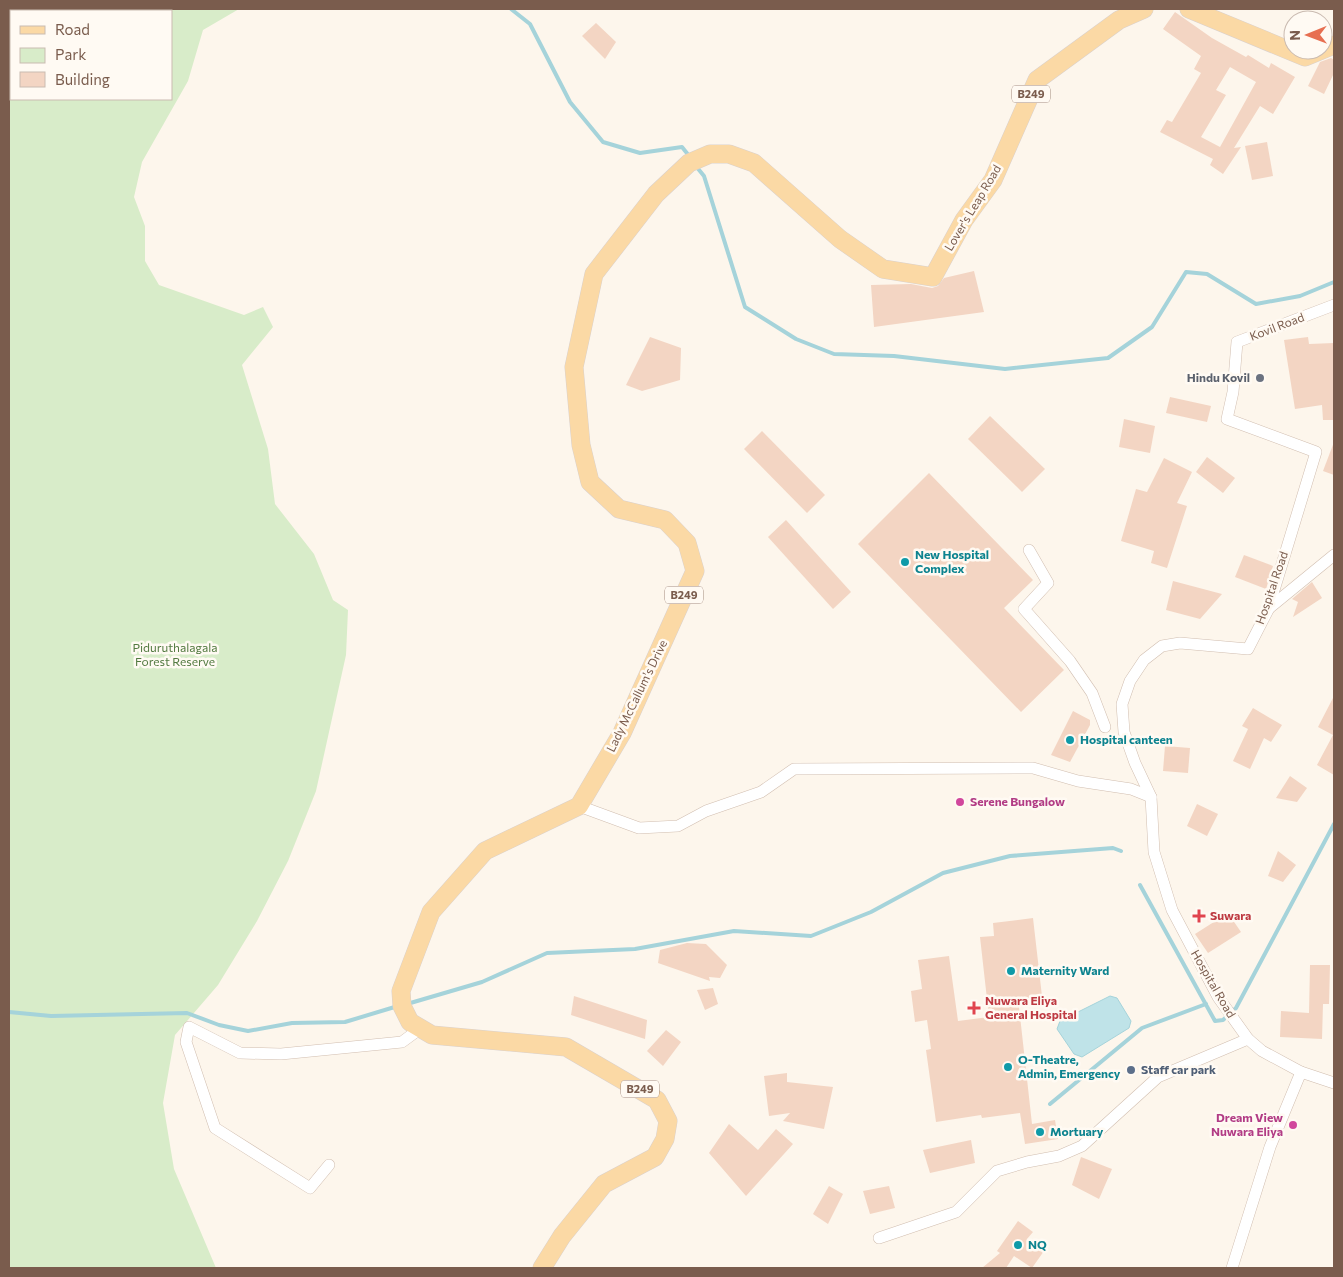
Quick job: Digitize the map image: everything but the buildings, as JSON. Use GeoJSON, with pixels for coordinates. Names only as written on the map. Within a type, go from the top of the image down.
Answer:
{"type":"FeatureCollection","features":[{"type":"Feature","properties":{"kind":"main road","name":"Lover's Leap Road"},"geometry":{"type":"LineString","coordinates":[[669,181],[689,164],[710,154],[729,154],[754,163],[840,239],[882,269],[933,277],[964,220],[992,180],[1037,80],[1120,20],[1144,9]]}},
{"type":"Feature","properties":{"kind":"main road"},"geometry":{"type":"LineString","coordinates":[[1189,9],[1305,57],[1334,46]]}},
{"type":"Feature","properties":{"kind":"main road","name":"Lady McCallum's Drive"},"geometry":{"type":"LineString","coordinates":[[579,806],[622,733],[695,571],[687,543],[665,520],[619,509],[590,482],[581,445],[574,367],[594,274],[656,194],[669,181]]}},
{"type":"Feature","properties":{"kind":"main road"},"geometry":{"type":"LineString","coordinates":[[416,1025],[402,1006],[401,991],[431,912],[485,851],[579,806]]}},
{"type":"Feature","properties":{"kind":"main road","name":"B249"},"geometry":{"type":"LineString","coordinates":[[416,1025],[432,1034],[566,1047],[657,1100],[668,1121],[665,1139],[655,1156],[604,1184],[562,1236],[542,1268]]}},
{"type":"Feature","properties":{"kind":"street","name":"Kovil Road"},"geometry":{"type":"LineString","coordinates":[[1227,419],[1233,392],[1237,342],[1334,306]]}},
{"type":"Feature","properties":{"kind":"street","name":"Hospital Road"},"geometry":{"type":"LineString","coordinates":[[1227,419],[1316,452],[1268,610],[1248,649],[1180,643],[1162,646],[1144,660],[1130,681],[1122,704],[1124,732],[1135,763],[1151,797],[1154,852],[1172,910],[1218,998],[1248,1040],[1262,1051],[1301,1072],[1334,1083]]}},
{"type":"Feature","properties":{"kind":"street"},"geometry":{"type":"LineString","coordinates":[[1029,550],[1048,583],[1024,609],[1070,661],[1092,693],[1105,727]]}},
{"type":"Feature","properties":{"kind":"street"},"geometry":{"type":"LineString","coordinates":[[1268,610],[1334,555]]}},
{"type":"Feature","properties":{"kind":"street"},"geometry":{"type":"LineString","coordinates":[[579,806],[639,828],[678,826],[706,811],[761,792],[794,769],[1032,768],[1078,781],[1131,789],[1151,797]]}},
{"type":"Feature","properties":{"kind":"street"},"geometry":{"type":"LineString","coordinates":[[329,1165],[310,1188],[215,1128],[186,1042],[189,1027],[240,1053],[281,1054],[402,1042],[416,1025]]}},
{"type":"Feature","properties":{"kind":"street"},"geometry":{"type":"LineString","coordinates":[[879,1238],[956,1212],[997,1171],[1027,1162],[1059,1156],[1082,1146],[1158,1078],[1248,1040]]}},
{"type":"Feature","properties":{"kind":"street"},"geometry":{"type":"LineString","coordinates":[[1232,1268],[1270,1147],[1301,1072]]}},
{"type":"Feature","properties":{"kind":"green space","name":"Piduruthalagala Forest Reserve"},"geometry":{"type":"Polygon","coordinates":[[[9,9],[239,9],[203,30],[188,81],[142,162],[134,197],[145,226],[145,261],[159,285],[244,315],[263,307],[273,327],[242,365],[268,449],[275,504],[314,554],[333,600],[348,610],[346,655],[316,791],[288,861],[257,921],[218,985],[175,1035],[163,1103],[174,1169],[216,1268],[9,1268],[9,9]]]}},
{"type":"Feature","properties":{"kind":"water"},"geometry":{"type":"Polygon","coordinates":[[[1110,996],[1117,998],[1131,1021],[1129,1028],[1082,1057],[1074,1054],[1057,1029],[1060,1021],[1110,996]]]}},
{"type":"Feature","properties":{"kind":"waterway"},"geometry":{"type":"LineString","coordinates":[[511,9],[530,24],[570,102],[603,142],[640,153],[682,147],[690,157]]}},
{"type":"Feature","properties":{"kind":"waterway"},"geometry":{"type":"LineString","coordinates":[[695,165],[704,176],[745,307],[796,339],[834,354],[894,356],[1005,369],[1108,358],[1152,327],[1186,272],[1207,274],[1256,304],[1300,296],[1334,282]]}},
{"type":"Feature","properties":{"kind":"waterway"},"geometry":{"type":"LineString","coordinates":[[1140,885],[1215,1021],[1223,1020],[1236,1008],[1334,824]]}},
{"type":"Feature","properties":{"kind":"waterway"},"geometry":{"type":"LineString","coordinates":[[407,1004],[482,982],[547,953],[635,949],[734,931],[811,936],[871,912],[943,873],[1010,856],[1113,848],[1121,851]]}},
{"type":"Feature","properties":{"kind":"waterway"},"geometry":{"type":"LineString","coordinates":[[1050,1104],[1142,1028],[1206,1004]]}},
{"type":"Feature","properties":{"kind":"waterway"},"geometry":{"type":"LineString","coordinates":[[9,1012],[51,1016],[187,1013],[219,1025],[248,1031],[292,1023],[345,1022],[398,1006]]}},
{"type":"Feature","properties":{"kind":"place","name":"Hindu Kovil"},"geometry":{"type":"Point","coordinates":[1260,378]}},
{"type":"Feature","properties":{"kind":"place","name":"New Hospital Complex"},"geometry":{"type":"Point","coordinates":[905,562]}},
{"type":"Feature","properties":{"kind":"place","name":"Hospital canteen"},"geometry":{"type":"Point","coordinates":[1070,740]}},
{"type":"Feature","properties":{"kind":"place","name":"Serene Bungalow"},"geometry":{"type":"Point","coordinates":[960,802]}},
{"type":"Feature","properties":{"kind":"place","name":"Suwara"},"geometry":{"type":"Point","coordinates":[1199,916]}},
{"type":"Feature","properties":{"kind":"place","name":"Maternity Ward"},"geometry":{"type":"Point","coordinates":[1011,971]}},
{"type":"Feature","properties":{"kind":"place","name":"Nuwara Eliya General Hospital"},"geometry":{"type":"Point","coordinates":[974,1008]}},
{"type":"Feature","properties":{"kind":"place","name":"O-Theatre, Admin, Emergency"},"geometry":{"type":"Point","coordinates":[1008,1067]}},
{"type":"Feature","properties":{"kind":"place","name":"Staff car park"},"geometry":{"type":"Point","coordinates":[1131,1070]}},
{"type":"Feature","properties":{"kind":"place","name":"Dream View Nuwara Eliya"},"geometry":{"type":"Point","coordinates":[1293,1125]}},
{"type":"Feature","properties":{"kind":"place","name":"Mortuary"},"geometry":{"type":"Point","coordinates":[1040,1132]}},
{"type":"Feature","properties":{"kind":"place","name":"NQ"},"geometry":{"type":"Point","coordinates":[1018,1245]}}]}
